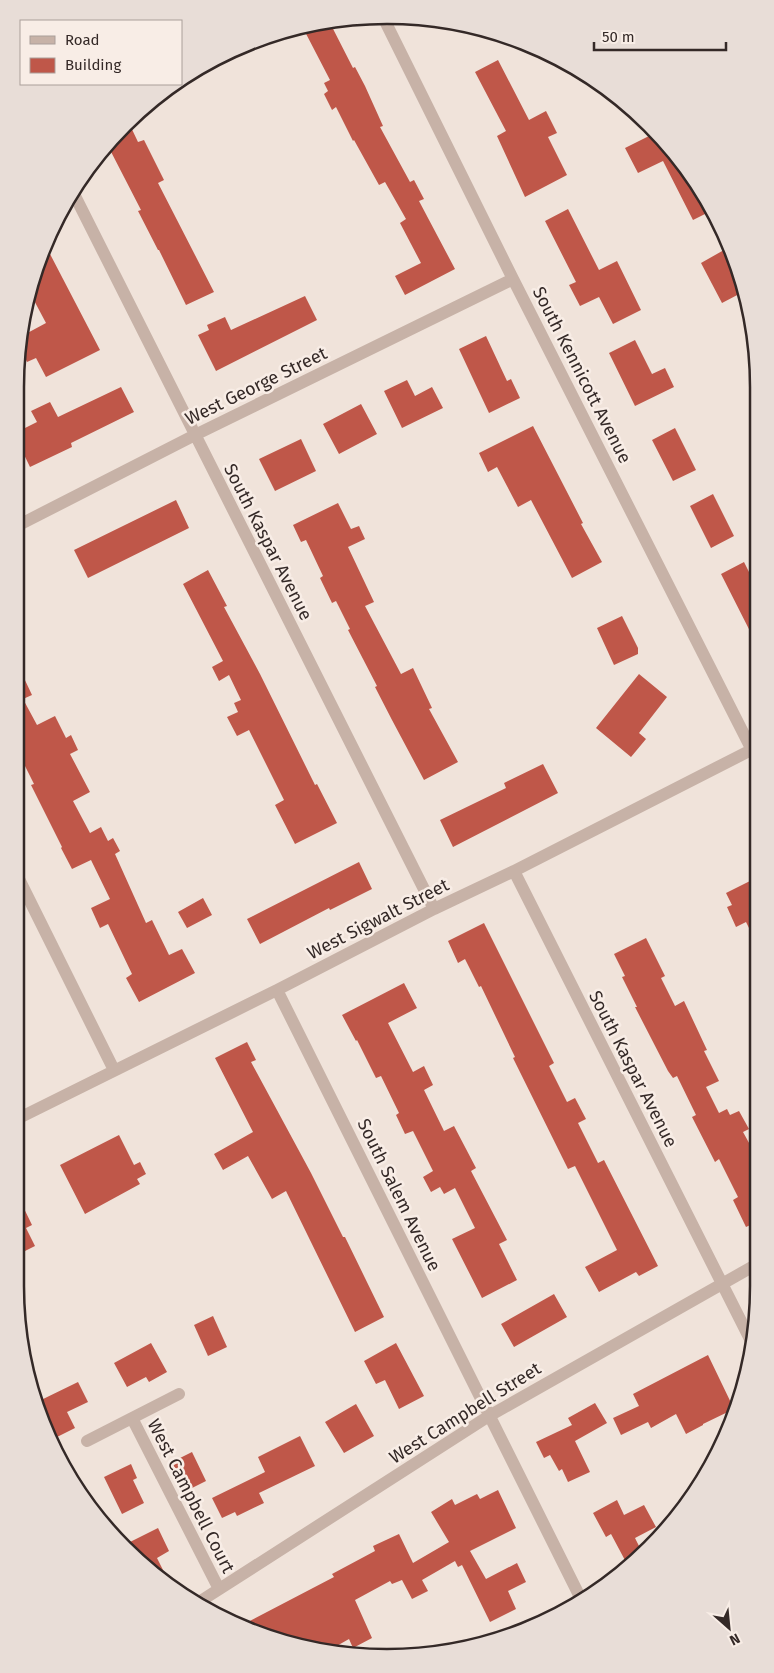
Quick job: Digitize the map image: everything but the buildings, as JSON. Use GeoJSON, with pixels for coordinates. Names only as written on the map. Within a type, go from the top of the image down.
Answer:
{"type":"FeatureCollection","features":[{"type":"Feature","properties":{"kind":"street","name":"South Kennicott Avenue"},"geometry":{"type":"LineString","coordinates":[[386,24],[513,279],[750,742]]}},
{"type":"Feature","properties":{"kind":"street","name":"South Kaspar Avenue"},"geometry":{"type":"LineString","coordinates":[[76,198],[434,909]]}},
{"type":"Feature","properties":{"kind":"street","name":"West George Street"},"geometry":{"type":"LineString","coordinates":[[24,522],[195,435],[513,279]]}},
{"type":"Feature","properties":{"kind":"street","name":"West Sigwalt Street"},"geometry":{"type":"LineString","coordinates":[[24,1115],[277,990],[434,909],[750,754]]}},
{"type":"Feature","properties":{"kind":"street","name":"South Kaspar Avenue"},"geometry":{"type":"LineString","coordinates":[[514,871],[747,1333]]}},
{"type":"Feature","properties":{"kind":"street"},"geometry":{"type":"LineString","coordinates":[[24,889],[114,1070]]}},
{"type":"Feature","properties":{"kind":"street","name":"South Salem Avenue"},"geometry":{"type":"LineString","coordinates":[[277,990],[579,1595]]}},
{"type":"Feature","properties":{"kind":"street","name":"West Campbell Street"},"geometry":{"type":"LineString","coordinates":[[203,1600],[489,1416],[750,1268]]}},
{"type":"Feature","properties":{"kind":"street","name":"West Campbell Court"},"geometry":{"type":"LineString","coordinates":[[87,1440],[179,1394]]}},
{"type":"Feature","properties":{"kind":"street","name":"West Campbell Court"},"geometry":{"type":"LineString","coordinates":[[132,1418],[219,1589]]}}]}
